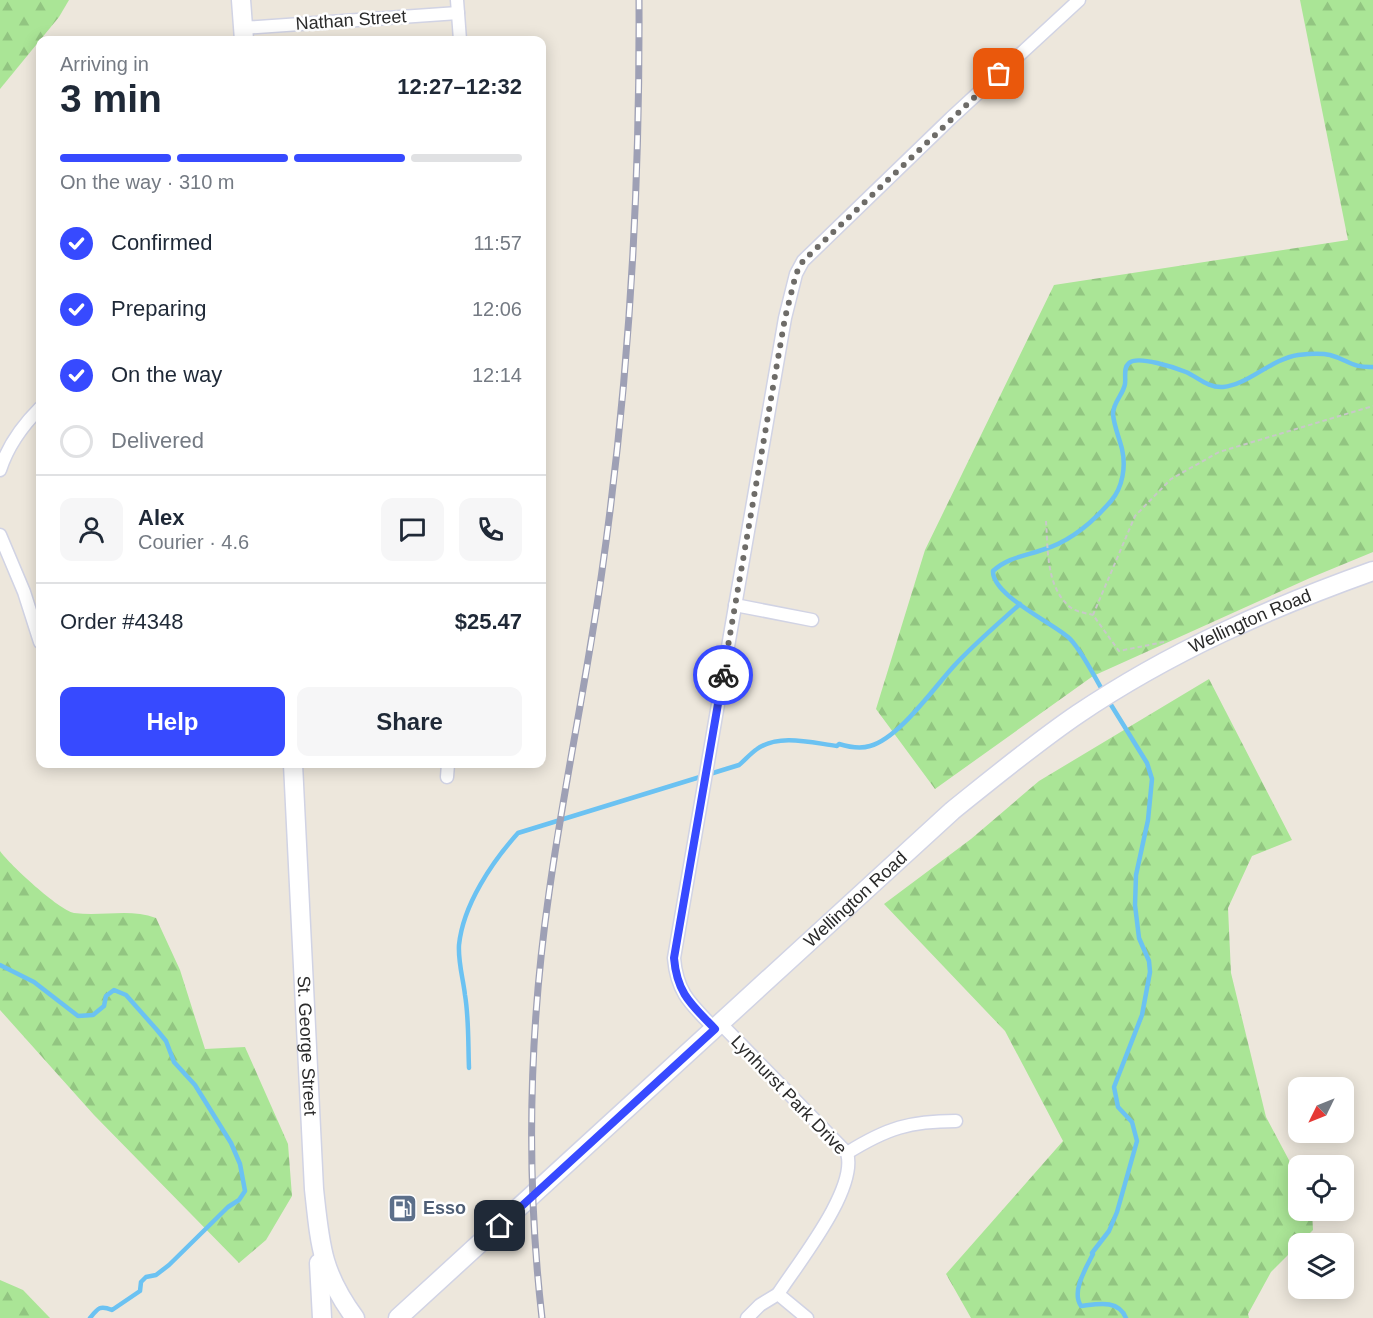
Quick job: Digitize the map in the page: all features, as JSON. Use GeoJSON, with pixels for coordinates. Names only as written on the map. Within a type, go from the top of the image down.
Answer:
{"type":"FeatureCollection","features":[{"type":"Feature","properties":{"kind":"main road"},"geometry":{"type":"LineString","coordinates":[[241,0],[244,34]]}},
{"type":"Feature","properties":{"kind":"main road","name":"Wellington Road"},"geometry":{"type":"LineString","coordinates":[[398,1318],[952,812],[1013,761],[1070,720],[1141,675],[1216,635],[1305,596],[1373,571]]}},
{"type":"Feature","properties":{"kind":"main road","name":"St. George Street"},"geometry":{"type":"LineString","coordinates":[[293,768],[314,1189],[322,1257],[330,1279],[355,1318]]}},
{"type":"Feature","properties":{"kind":"main road"},"geometry":{"type":"LineString","coordinates":[[314,1189],[322,1318]]}},
{"type":"Feature","properties":{"kind":"street","name":"Lynhurst Park Drive"},"geometry":{"type":"LineString","coordinates":[[747,1318],[760,1305],[778,1294],[838,1201],[847,1177],[849,1160],[847,1153],[682,992],[676,977],[674,958],[791,290],[803,261],[951,118],[1079,0]]}},
{"type":"Feature","properties":{"kind":"street","name":"Nathan Street"},"geometry":{"type":"LineString","coordinates":[[244,34],[458,6]]}},
{"type":"Feature","properties":{"kind":"street"},"geometry":{"type":"LineString","coordinates":[[458,6],[460,36]]}},
{"type":"Feature","properties":{"kind":"street"},"geometry":{"type":"LineString","coordinates":[[0,470],[9,446],[36,412]]}},
{"type":"Feature","properties":{"kind":"street"},"geometry":{"type":"LineString","coordinates":[[0,535],[28,602],[36,629]]}},
{"type":"Feature","properties":{"kind":"street"},"geometry":{"type":"LineString","coordinates":[[735,605],[812,620]]}},
{"type":"Feature","properties":{"kind":"street"},"geometry":{"type":"LineString","coordinates":[[447,777],[448,768]]}},
{"type":"Feature","properties":{"kind":"street"},"geometry":{"type":"LineString","coordinates":[[847,1153],[874,1136],[903,1125],[924,1121],[956,1121]]}},
{"type":"Feature","properties":{"kind":"street"},"geometry":{"type":"LineString","coordinates":[[778,1294],[807,1318]]}},
{"type":"Feature","properties":{"kind":"path"},"geometry":{"type":"LineString","coordinates":[[1093,615],[1134,516],[1171,479],[1219,452],[1373,406]]}},
{"type":"Feature","properties":{"kind":"path"},"geometry":{"type":"LineString","coordinates":[[1046,521],[1049,564],[1057,592],[1072,609],[1093,615],[1119,651],[1162,644],[1172,639]]}},
{"type":"Feature","properties":{"kind":"green space"},"geometry":{"type":"Polygon","coordinates":[[[0,0],[69,0],[43,36],[36,36],[36,45],[0,89],[0,0]]]}},
{"type":"Feature","properties":{"kind":"green space"},"geometry":{"type":"Polygon","coordinates":[[[1300,0],[1373,0],[1373,552],[1093,676],[935,789],[876,709],[925,550],[1054,285],[1348,240],[1300,0]]]}},
{"type":"Feature","properties":{"kind":"green space"},"geometry":{"type":"Polygon","coordinates":[[[1209,679],[1292,840],[1252,856],[1228,908],[1231,973],[1266,1117],[1288,1158],[1288,1221],[1313,1221],[1313,1230],[1310,1233],[1288,1233],[1288,1255],[1271,1272],[1248,1314],[1249,1318],[971,1318],[946,1274],[1063,1141],[1005,1031],[884,904],[971,839],[1039,781],[1209,679]]]}},
{"type":"Feature","properties":{"kind":"green space"},"geometry":{"type":"Polygon","coordinates":[[[0,851],[35,886],[67,910],[84,914],[126,913],[156,918],[180,970],[205,1049],[245,1047],[288,1144],[292,1196],[266,1240],[239,1263],[94,1115],[0,1010],[0,851]]]}},
{"type":"Feature","properties":{"kind":"green space"},"geometry":{"type":"Polygon","coordinates":[[[0,1280],[23,1290],[50,1318],[0,1318],[0,1280]]]}},
{"type":"Feature","properties":{"kind":"waterway"},"geometry":{"type":"LineString","coordinates":[[1104,693],[1073,642],[1012,598],[995,580],[993,571],[1010,560],[1071,537],[1097,516],[1115,495],[1121,483],[1124,462],[1113,414],[1124,388],[1127,365],[1140,360],[1157,363],[1186,372],[1218,387],[1241,382],[1278,361],[1298,355],[1326,354],[1355,365],[1373,367]]}},
{"type":"Feature","properties":{"kind":"waterway"},"geometry":{"type":"LineString","coordinates":[[469,1068],[467,1013],[459,951],[462,930],[466,915],[480,885],[498,857],[518,833],[739,765],[757,749],[775,741],[796,740],[851,747],[870,746],[881,741],[904,723],[953,667],[1020,604]]}},
{"type":"Feature","properties":{"kind":"waterway"},"geometry":{"type":"LineString","coordinates":[[1108,700],[1147,763],[1152,779],[1148,820],[1136,875],[1135,905],[1139,938],[1149,961],[1150,972],[1142,1015],[1114,1087],[1118,1107],[1132,1122],[1137,1141],[1117,1212],[1109,1231],[1092,1253],[1083,1273],[1078,1300],[1081,1306],[1113,1305],[1126,1318]]}},
{"type":"Feature","properties":{"kind":"waterway"},"geometry":{"type":"LineString","coordinates":[[0,965],[34,982],[78,1016],[93,1015],[104,1006],[106,996],[114,990],[126,995],[166,1041],[174,1062],[195,1085],[231,1143],[240,1164],[245,1191],[239,1200],[228,1207],[169,1265],[156,1275],[146,1277],[141,1282],[140,1291],[112,1310],[100,1308],[90,1318]]}},
{"type":"Feature","properties":{"kind":"railway"},"geometry":{"type":"LineString","coordinates":[[542,1318],[532,1159],[537,999],[549,893],[596,611],[619,429],[635,215],[639,0]]}},
{"type":"Feature","properties":{"kind":"way so far"},"geometry":{"type":"LineString","coordinates":[[723,675],[785,318],[796,274],[803,261],[999,74]]}},
{"type":"Feature","properties":{"kind":"place","name":"Esso"},"geometry":{"type":"Point","coordinates":[402,1208]}},
{"type":"Feature","properties":{"kind":"route"},"geometry":{"type":"LineString","coordinates":[[500,1226],[715,1029],[682,992],[676,977],[674,958],[723,675]]}}]}
